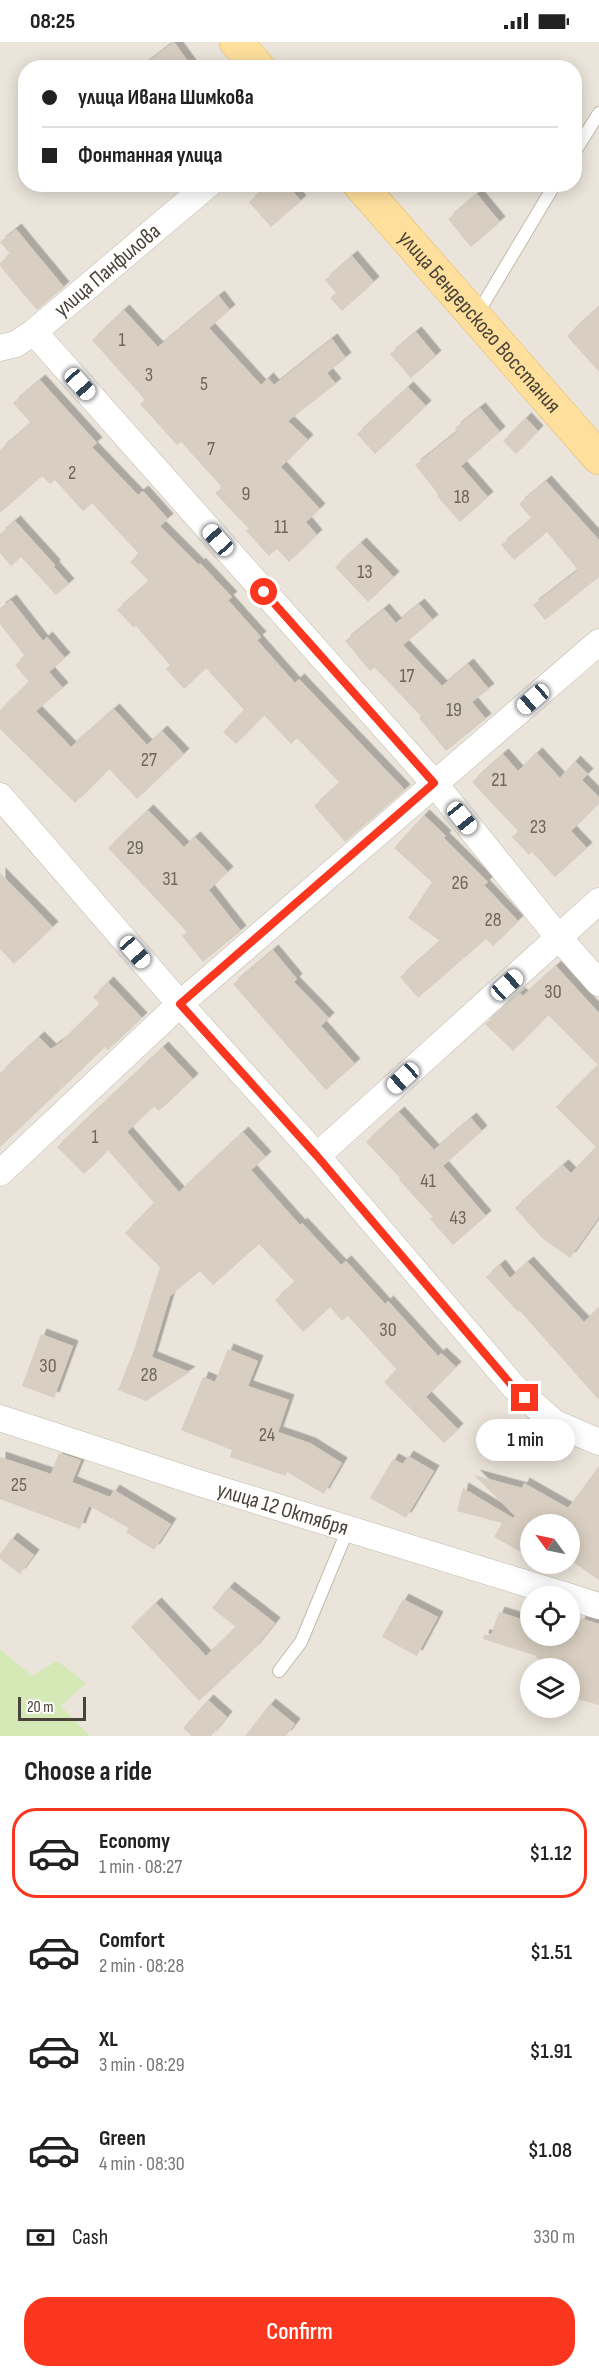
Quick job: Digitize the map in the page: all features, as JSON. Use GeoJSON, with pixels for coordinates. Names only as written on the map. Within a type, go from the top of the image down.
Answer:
{"type":"FeatureCollection","features":[{"type":"Feature","properties":{"kind":"main road"},"geometry":{"type":"LineString","coordinates":[[236,42],[252,60]]}},
{"type":"Feature","properties":{"kind":"main road","name":"улица Бендерского Восстания"},"geometry":{"type":"LineString","coordinates":[[366,192],[599,458]]}},
{"type":"Feature","properties":{"kind":"street","name":"улица Панфилова"},"geometry":{"type":"LineString","coordinates":[[0,348],[16,344],[34,332],[200,192]]}},
{"type":"Feature","properties":{"kind":"street"},"geometry":{"type":"LineString","coordinates":[[34,332],[434,783],[559,938],[599,983]]}},
{"type":"Feature","properties":{"kind":"street"},"geometry":{"type":"LineString","coordinates":[[0,1173],[180,1004],[599,642]]}},
{"type":"Feature","properties":{"kind":"street"},"geometry":{"type":"LineString","coordinates":[[0,796],[180,1004],[317,1156],[514,1388],[555,1423],[599,1442]]}},
{"type":"Feature","properties":{"kind":"street"},"geometry":{"type":"LineString","coordinates":[[317,1156],[599,902]]}},
{"type":"Feature","properties":{"kind":"street","name":"улица 12 Октября"},"geometry":{"type":"LineString","coordinates":[[0,1418],[532,1586]]}},
{"type":"Feature","properties":{"kind":"street","name":"улица 12 Октября"},"geometry":{"type":"LineString","coordinates":[[580,1600],[599,1606]]}},
{"type":"Feature","properties":{"kind":"lane"},"geometry":{"type":"LineString","coordinates":[[582,140],[599,113]]}},
{"type":"Feature","properties":{"kind":"lane"},"geometry":{"type":"LineString","coordinates":[[476,317],[550,192]]}},
{"type":"Feature","properties":{"kind":"lane"},"geometry":{"type":"LineString","coordinates":[[279,1671],[301,1642],[348,1529]]}},
{"type":"Feature","properties":{"kind":"shaded area"},"geometry":{"type":"Polygon","coordinates":[[[0,42],[599,42],[599,1736],[90,1736],[61,1706],[85,1683],[32,1676],[0,1649],[0,42]]]}},
{"type":"Feature","properties":{"kind":"green space"},"geometry":{"type":"Polygon","coordinates":[[[0,1649],[32,1676],[57,1661],[86,1683],[61,1706],[90,1736],[0,1736],[0,1649]]]}},
{"type":"Feature","properties":{"kind":"building"},"geometry":{"type":"Polygon","coordinates":[[[174,42],[187,60],[150,60],[174,42]]]}},
{"type":"Feature","properties":{"kind":"building"},"geometry":{"type":"Polygon","coordinates":[[[260,192],[294,192],[301,201],[271,227],[249,202],[260,192]]]}},
{"type":"Feature","properties":{"kind":"building"},"geometry":{"type":"Polygon","coordinates":[[[477,194],[500,222],[471,247],[448,219],[477,194]]]}},
{"type":"Feature","properties":{"kind":"building"},"geometry":{"type":"Polygon","coordinates":[[[16,229],[64,287],[37,310],[0,266],[0,263],[10,254],[0,242],[16,229]]]}},
{"type":"Feature","properties":{"kind":"building"},"geometry":{"type":"Polygon","coordinates":[[[352,256],[374,282],[342,311],[330,298],[336,293],[325,280],[352,256]]]}},
{"type":"Feature","properties":{"kind":"building"},"geometry":{"type":"Polygon","coordinates":[[[219,296],[230,310],[209,328],[261,385],[268,378],[274,385],[332,339],[346,358],[327,373],[336,384],[288,421],[308,440],[281,467],[320,509],[306,522],[317,535],[289,562],[277,549],[269,556],[246,531],[249,529],[215,493],[222,487],[181,442],[177,445],[140,404],[145,400],[92,340],[124,310],[158,347],[219,296]]]}},
{"type":"Feature","properties":{"kind":"building"},"geometry":{"type":"Polygon","coordinates":[[[599,306],[599,372],[567,336],[599,306]]]}},
{"type":"Feature","properties":{"kind":"building"},"geometry":{"type":"Polygon","coordinates":[[[416,332],[436,356],[411,378],[390,354],[416,332]]]}},
{"type":"Feature","properties":{"kind":"building"},"geometry":{"type":"Polygon","coordinates":[[[40,380],[97,443],[92,447],[138,495],[143,491],[168,519],[160,526],[232,597],[228,600],[261,637],[257,640],[295,683],[299,679],[405,790],[345,842],[314,806],[340,783],[297,738],[291,744],[264,715],[236,744],[223,732],[244,710],[206,668],[184,689],[166,669],[170,665],[136,626],[134,628],[117,610],[149,581],[130,562],[139,554],[92,503],[83,511],[55,480],[50,484],[42,476],[0,513],[0,450],[31,423],[13,403],[40,380]]]}},
{"type":"Feature","properties":{"kind":"building"},"geometry":{"type":"Polygon","coordinates":[[[408,387],[426,406],[375,454],[357,434],[408,387]]]}},
{"type":"Feature","properties":{"kind":"building"},"geometry":{"type":"Polygon","coordinates":[[[480,408],[500,432],[461,466],[488,497],[460,522],[437,496],[438,494],[415,465],[458,431],[455,428],[480,408]]]}},
{"type":"Feature","properties":{"kind":"building"},"geometry":{"type":"Polygon","coordinates":[[[526,418],[538,431],[516,454],[503,441],[526,418]]]}},
{"type":"Feature","properties":{"kind":"building"},"geometry":{"type":"Polygon","coordinates":[[[546,481],[599,540],[599,577],[545,620],[533,605],[578,570],[547,532],[514,560],[501,545],[532,519],[519,504],[546,481]]]}},
{"type":"Feature","properties":{"kind":"building"},"geometry":{"type":"Polygon","coordinates":[[[15,521],[69,584],[56,595],[21,557],[11,566],[0,553],[0,534],[15,521]]]}},
{"type":"Feature","properties":{"kind":"building"},"geometry":{"type":"Polygon","coordinates":[[[361,543],[394,577],[368,602],[335,567],[361,543]]]}},
{"type":"Feature","properties":{"kind":"building"},"geometry":{"type":"Polygon","coordinates":[[[11,600],[43,641],[47,637],[65,658],[49,672],[63,688],[36,711],[71,747],[114,709],[147,745],[162,731],[184,754],[137,799],[109,769],[75,803],[0,729],[0,710],[29,682],[15,665],[25,656],[0,624],[0,608],[11,600]]]}},
{"type":"Feature","properties":{"kind":"building"},"geometry":{"type":"Polygon","coordinates":[[[419,604],[433,620],[403,645],[442,686],[468,664],[489,689],[472,702],[486,719],[446,751],[419,718],[421,716],[375,668],[370,671],[345,641],[384,609],[396,623],[419,604]]]}},
{"type":"Feature","properties":{"kind":"building"},"geometry":{"type":"Polygon","coordinates":[[[537,753],[560,778],[575,761],[588,774],[582,780],[599,797],[599,803],[571,831],[587,848],[555,877],[532,852],[529,855],[512,837],[518,831],[472,782],[503,754],[518,771],[537,753]]]}},
{"type":"Feature","properties":{"kind":"building"},"geometry":{"type":"Polygon","coordinates":[[[148,810],[184,847],[195,837],[228,872],[209,890],[241,931],[203,962],[182,936],[187,932],[108,848],[148,810]]]}},
{"type":"Feature","properties":{"kind":"building"},"geometry":{"type":"Polygon","coordinates":[[[424,815],[488,882],[484,885],[518,921],[493,946],[486,939],[418,998],[400,977],[440,941],[408,918],[432,882],[394,848],[424,815]]]}},
{"type":"Feature","properties":{"kind":"building"},"geometry":{"type":"Polygon","coordinates":[[[0,873],[53,927],[14,964],[0,949],[0,873]]]}},
{"type":"Feature","properties":{"kind":"building"},"geometry":{"type":"Polygon","coordinates":[[[273,950],[297,979],[294,982],[329,1018],[321,1026],[355,1064],[326,1090],[233,984],[273,950]]]}},
{"type":"Feature","properties":{"kind":"building"},"geometry":{"type":"Polygon","coordinates":[[[556,966],[599,1013],[599,1217],[570,1258],[542,1238],[515,1208],[563,1165],[571,1173],[596,1147],[556,1107],[598,1065],[548,1015],[513,1051],[485,1024],[520,993],[523,996],[556,966]]]}},
{"type":"Feature","properties":{"kind":"building"},"geometry":{"type":"Polygon","coordinates":[[[108,982],[142,1018],[108,1050],[105,1047],[0,1147],[0,1073],[39,1037],[51,1049],[61,1042],[100,1004],[93,997],[108,982]]]}},
{"type":"Feature","properties":{"kind":"building"},"geometry":{"type":"Polygon","coordinates":[[[163,1047],[193,1079],[159,1111],[154,1106],[127,1132],[179,1192],[243,1132],[266,1157],[251,1170],[300,1225],[302,1223],[341,1265],[346,1261],[385,1304],[388,1301],[438,1356],[441,1353],[456,1367],[426,1397],[458,1429],[444,1443],[384,1382],[397,1370],[348,1316],[342,1321],[330,1307],[303,1332],[275,1300],[295,1282],[259,1244],[213,1285],[200,1271],[170,1296],[152,1357],[190,1372],[146,1401],[118,1390],[134,1350],[160,1267],[125,1233],[154,1203],[108,1150],[84,1174],[57,1147],[163,1047]]]}},
{"type":"Feature","properties":{"kind":"building"},"geometry":{"type":"Polygon","coordinates":[[[399,1112],[434,1150],[471,1118],[482,1131],[443,1166],[486,1216],[453,1245],[430,1219],[433,1217],[366,1142],[399,1112]]]}},
{"type":"Feature","properties":{"kind":"building"},"geometry":{"type":"Polygon","coordinates":[[[528,1262],[584,1322],[599,1307],[599,1400],[520,1311],[518,1312],[486,1277],[500,1265],[510,1278],[528,1262]]]}},
{"type":"Feature","properties":{"kind":"building"},"geometry":{"type":"Polygon","coordinates":[[[41,1334],[73,1346],[54,1398],[22,1386],[41,1334]]]}},
{"type":"Feature","properties":{"kind":"building"},"geometry":{"type":"Polygon","coordinates":[[[228,1349],[258,1361],[248,1386],[289,1400],[278,1432],[310,1443],[342,1463],[324,1494],[287,1472],[286,1476],[230,1457],[232,1450],[181,1430],[203,1377],[215,1382],[228,1349]]]}},
{"type":"Feature","properties":{"kind":"building"},"geometry":{"type":"Polygon","coordinates":[[[59,1453],[81,1460],[72,1482],[110,1497],[114,1490],[171,1524],[154,1550],[126,1532],[129,1528],[89,1506],[80,1529],[0,1499],[0,1457],[51,1474],[59,1453]]]}},
{"type":"Feature","properties":{"kind":"building"},"geometry":{"type":"Polygon","coordinates":[[[408,1456],[434,1471],[406,1518],[370,1498],[393,1459],[403,1464],[408,1456]]]}},
{"type":"Feature","properties":{"kind":"building"},"geometry":{"type":"Polygon","coordinates":[[[599,1466],[599,1580],[580,1567],[580,1514],[520,1514],[520,1551],[494,1537],[502,1523],[457,1511],[463,1488],[513,1518],[515,1516],[474,1475],[522,1488],[524,1483],[568,1508],[599,1466]]]}},
{"type":"Feature","properties":{"kind":"building"},"geometry":{"type":"Polygon","coordinates":[[[12,1538],[34,1555],[20,1574],[0,1559],[0,1554],[12,1538]]]}},
{"type":"Feature","properties":{"kind":"building"},"geometry":{"type":"Polygon","coordinates":[[[229,1587],[275,1623],[255,1648],[199,1701],[131,1627],[156,1603],[206,1656],[236,1627],[212,1608],[229,1587]]]}},
{"type":"Feature","properties":{"kind":"building"},"geometry":{"type":"Polygon","coordinates":[[[403,1599],[438,1617],[417,1656],[382,1637],[403,1599]]]}},
{"type":"Feature","properties":{"kind":"building"},"geometry":{"type":"Polygon","coordinates":[[[499,1612],[520,1619],[520,1646],[580,1646],[581,1618],[599,1624],[599,1705],[580,1700],[580,1658],[536,1658],[537,1656],[483,1639],[484,1635],[491,1635],[499,1612]]]}},
{"type":"Feature","properties":{"kind":"building"},"geometry":{"type":"Polygon","coordinates":[[[208,1700],[227,1717],[211,1736],[192,1736],[183,1728],[208,1700]]]}},
{"type":"Feature","properties":{"kind":"building"},"geometry":{"type":"Polygon","coordinates":[[[270,1704],[295,1724],[286,1736],[245,1736],[270,1704]]]}},
{"type":"Feature","properties":{"kind":"route"},"geometry":{"type":"LineString","coordinates":[[264,592],[434,783],[180,1004],[317,1156],[514,1388],[525,1398]]}}]}
